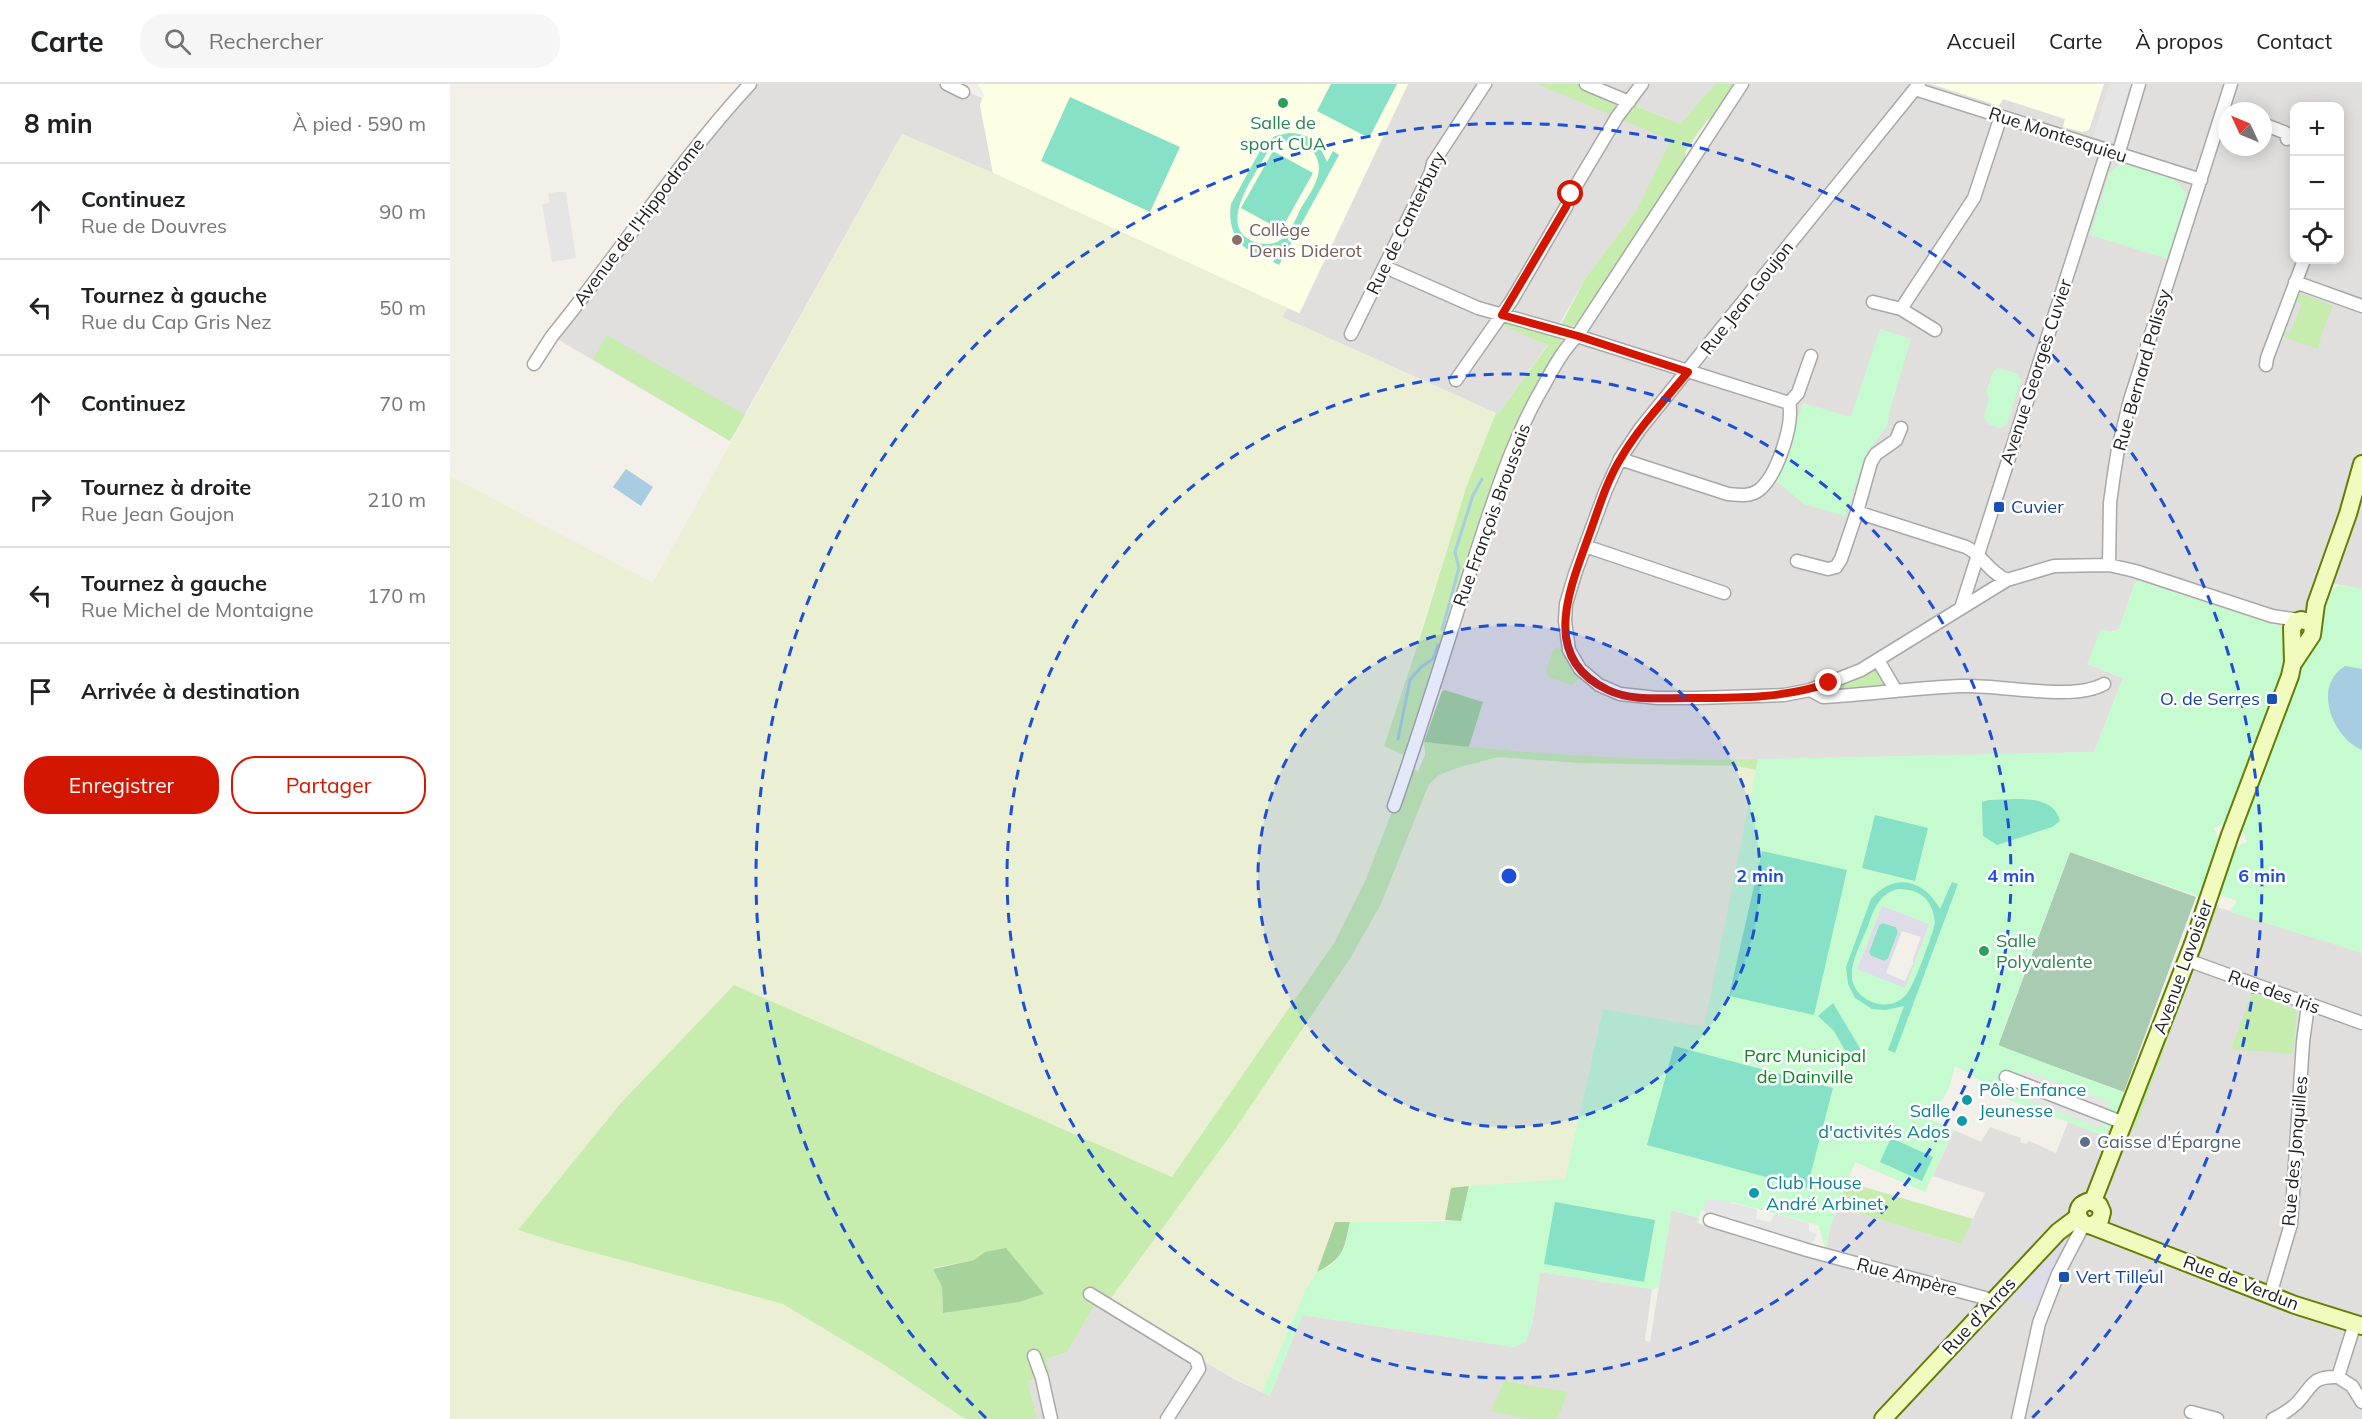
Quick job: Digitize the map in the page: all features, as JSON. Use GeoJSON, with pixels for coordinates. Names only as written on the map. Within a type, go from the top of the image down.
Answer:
{"type":"FeatureCollection","features":[{"type":"Feature","properties":{"kind":"main road","name":"Avenue Lavoisier"},"geometry":{"type":"LineString","coordinates":[[2090,1217],[2187,960],[2293,662],[2301,629],[2316,604],[2358,491],[2362,464]]}},
{"type":"Feature","properties":{"kind":"main road","name":"Rue de Verdun"},"geometry":{"type":"LineString","coordinates":[[2090,1217],[2121,1237],[2270,1295],[2358,1324]]}},
{"type":"Feature","properties":{"kind":"main road","name":"Rue d'Arras"},"geometry":{"type":"LineString","coordinates":[[1883,1419],[2058,1232],[2090,1217]]}},
{"type":"Feature","properties":{"kind":"street","name":"Avenue de l'Hippodrome"},"geometry":{"type":"LineString","coordinates":[[534,364],[552,336],[697,145],[750,84]]}},
{"type":"Feature","properties":{"kind":"street"},"geometry":{"type":"LineString","coordinates":[[947,84],[963,92]]}},
{"type":"Feature","properties":{"kind":"street","name":"Rue de Canterbury"},"geometry":{"type":"LineString","coordinates":[[1351,334],[1431,172],[1433,163],[1485,84]]}},
{"type":"Feature","properties":{"kind":"street"},"geometry":{"type":"LineString","coordinates":[[1586,84],[1629,102]]}},
{"type":"Feature","properties":{"kind":"street"},"geometry":{"type":"LineString","coordinates":[[1456,380],[1502,315],[1617,117],[1642,84]]}},
{"type":"Feature","properties":{"kind":"street","name":"Rue François Broussais"},"geometry":{"type":"LineString","coordinates":[[1394,806],[1409,767],[1412,751],[1418,741],[1439,667],[1508,459],[1541,389],[1742,84]]}},
{"type":"Feature","properties":{"kind":"street","name":"Avenue Georges Cuvier"},"geometry":{"type":"LineString","coordinates":[[1961,608],[2112,153],[2139,84]]}},
{"type":"Feature","properties":{"kind":"street","name":"Rue Bernard Palissy"},"geometry":{"type":"LineString","coordinates":[[2227,102],[2231,84]]}},
{"type":"Feature","properties":{"kind":"street","name":"Rue Montesquieu"},"geometry":{"type":"LineString","coordinates":[[1917,86],[2112,153],[2201,180]]}},
{"type":"Feature","properties":{"kind":"street","name":"Rue Jean Goujon"},"geometry":{"type":"LineString","coordinates":[[1810,690],[1784,695],[1706,698],[1657,698],[1610,691],[1588,678],[1574,660],[1566,639],[1566,613],[1575,574],[1605,492],[1620,459],[1640,429],[1917,86]]}},
{"type":"Feature","properties":{"kind":"street"},"geometry":{"type":"LineString","coordinates":[[1901,309],[1974,198],[2001,116]]}},
{"type":"Feature","properties":{"kind":"street"},"geometry":{"type":"LineString","coordinates":[[2272,128],[2286,133],[2287,139]]}},
{"type":"Feature","properties":{"kind":"street","name":"Rue Bernard Palissy"},"geometry":{"type":"LineString","coordinates":[[2109,565],[2110,503],[2118,449],[2130,400],[2218,131]]}},
{"type":"Feature","properties":{"kind":"street"},"geometry":{"type":"LineString","coordinates":[[2266,365],[2302,264]]}},
{"type":"Feature","properties":{"kind":"street"},"geometry":{"type":"LineString","coordinates":[[1385,267],[1478,308],[1578,336],[1790,406]]}},
{"type":"Feature","properties":{"kind":"street"},"geometry":{"type":"LineString","coordinates":[[2295,282],[2362,306]]}},
{"type":"Feature","properties":{"kind":"street"},"geometry":{"type":"LineString","coordinates":[[1873,302],[1901,309],[1935,330]]}},
{"type":"Feature","properties":{"kind":"street"},"geometry":{"type":"LineString","coordinates":[[1620,459],[1728,494],[1744,496],[1758,491],[1767,482],[1776,466],[1790,424],[1790,406],[1798,393],[1811,356]]}},
{"type":"Feature","properties":{"kind":"street"},"geometry":{"type":"LineString","coordinates":[[1797,561],[1828,569],[1836,567],[1857,512],[1870,462],[1876,454],[1896,440],[1901,428]]}},
{"type":"Feature","properties":{"kind":"street"},"geometry":{"type":"LineString","coordinates":[[1857,512],[1966,548],[1977,555],[1995,575],[2007,580]]}},
{"type":"Feature","properties":{"kind":"street"},"geometry":{"type":"LineString","coordinates":[[1585,546],[1724,593]]}},
{"type":"Feature","properties":{"kind":"street"},"geometry":{"type":"LineString","coordinates":[[1810,690],[1850,675],[1878,660],[2007,580],[2054,566],[2109,565],[2135,571],[2272,616],[2301,629]]}},
{"type":"Feature","properties":{"kind":"street"},"geometry":{"type":"LineString","coordinates":[[1878,660],[1896,691]]}},
{"type":"Feature","properties":{"kind":"street"},"geometry":{"type":"LineString","coordinates":[[1810,690],[1824,697],[1988,686],[2073,692],[2095,689],[2104,684]]}},
{"type":"Feature","properties":{"kind":"street","name":"Rue des Iris"},"geometry":{"type":"LineString","coordinates":[[2187,960],[2362,1023]]}},
{"type":"Feature","properties":{"kind":"street","name":"Rue des Jonquilles"},"geometry":{"type":"LineString","coordinates":[[2270,1295],[2291,1224],[2303,1042],[2308,1005]]}},
{"type":"Feature","properties":{"kind":"street"},"geometry":{"type":"LineString","coordinates":[[2006,1077],[2124,1123]]}},
{"type":"Feature","properties":{"kind":"street"},"geometry":{"type":"LineString","coordinates":[[2018,1419],[2039,1323],[2058,1274],[2090,1217]]}},
{"type":"Feature","properties":{"kind":"street","name":"Rue Ampère"},"geometry":{"type":"LineString","coordinates":[[1710,1220],[1731,1228],[1985,1298],[1991,1303]]}},
{"type":"Feature","properties":{"kind":"street"},"geometry":{"type":"LineString","coordinates":[[1090,1294],[1196,1359],[1199,1369],[1167,1419]]}},
{"type":"Feature","properties":{"kind":"street"},"geometry":{"type":"LineString","coordinates":[[2338,1377],[2358,1324]]}},
{"type":"Feature","properties":{"kind":"street"},"geometry":{"type":"LineString","coordinates":[[1034,1356],[1042,1377],[1051,1419]]}},
{"type":"Feature","properties":{"kind":"street"},"geometry":{"type":"LineString","coordinates":[[2273,1419],[2297,1403],[2315,1381],[2327,1376],[2338,1377],[2352,1386],[2362,1402]]}},
{"type":"Feature","properties":{"kind":"street"},"geometry":{"type":"LineString","coordinates":[[2191,1412],[2217,1419]]}},
{"type":"Feature","properties":{"kind":"shaded area"},"geometry":{"type":"Polygon","coordinates":[[[750,84],[947,84],[982,98],[980,105],[993,173],[902,134],[730,441],[552,336],[750,84]]]}},
{"type":"Feature","properties":{"kind":"shaded area","name":"Collège Denis Diderot"},"geometry":{"type":"Polygon","coordinates":[[[978,84],[1408,84],[1299,313],[993,173],[980,105],[984,95],[978,84]]]}},
{"type":"Feature","properties":{"kind":"shaded area"},"geometry":{"type":"Polygon","coordinates":[[[1408,84],[1537,84],[1672,139],[1636,211],[1586,277],[1548,344],[1498,414],[1282,317],[1287,308],[1300,313],[1408,84]]]}},
{"type":"Feature","properties":{"kind":"shaded area"},"geometry":{"type":"Polygon","coordinates":[[[1599,84],[1715,84],[1680,124],[1636,105],[1639,101],[1599,84]]]}},
{"type":"Feature","properties":{"kind":"shaded area"},"geometry":{"type":"Polygon","coordinates":[[[1742,84],[2362,84],[2362,589],[2325,582],[2303,630],[2287,632],[2277,625],[2139,581],[2135,583],[2119,629],[2109,632],[2087,664],[2123,678],[2094,752],[1706,761],[1590,757],[1469,747],[1483,702],[1445,690],[1432,689],[1524,422],[1742,84]]]}},
{"type":"Feature","properties":{"kind":"shaded area"},"geometry":{"type":"Polygon","coordinates":[[[1931,84],[2104,84],[2089,130],[2083,132],[2063,127],[2065,119],[2003,99],[1999,106],[1931,84]]]}},
{"type":"Feature","properties":{"kind":"shaded area"},"geometry":{"type":"Polygon","coordinates":[[[2109,84],[2131,84],[2113,143],[2093,137],[2109,84]]]}},
{"type":"Feature","properties":{"kind":"shaded area"},"geometry":{"type":"Polygon","coordinates":[[[902,134],[993,173],[1287,308],[1282,317],[1496,413],[1467,485],[1384,746],[1406,756],[1394,806],[1366,879],[1334,943],[1172,1177],[734,985],[620,1104],[518,1230],[783,1304],[883,1364],[965,1419],[450,1419],[450,476],[653,583],[902,134]]]}},
{"type":"Feature","properties":{"kind":"shaded area"},"geometry":{"type":"Polygon","coordinates":[[[566,192],[576,258],[552,262],[542,204],[550,203],[548,194],[566,192]]]}},
{"type":"Feature","properties":{"kind":"shaded area"},"geometry":{"type":"Polygon","coordinates":[[[1498,757],[1579,763],[1737,766],[1757,770],[1704,1027],[1598,1028],[1565,1179],[1452,1188],[1445,1220],[1335,1222],[1317,1272],[1306,1289],[1262,1392],[1205,1362],[1199,1364],[1106,1305],[1289,1050],[1351,957],[1381,904],[1429,784],[1439,775],[1498,757]]]}},
{"type":"Feature","properties":{"kind":"shaded area"},"geometry":{"type":"Polygon","coordinates":[[[2070,852],[2196,897],[2124,1092],[1998,1046],[2070,852]]]}},
{"type":"Feature","properties":{"kind":"shaded area"},"geometry":{"type":"Polygon","coordinates":[[[1882,906],[1929,924],[1905,988],[1857,969],[1882,906]],[[1883,923],[1879,925],[1869,952],[1871,956],[1884,961],[1888,959],[1898,932],[1896,927],[1883,923]],[[1902,931],[1886,973],[1905,981],[1921,937],[1902,931]]]}},
{"type":"Feature","properties":{"kind":"shaded area"},"geometry":{"type":"Polygon","coordinates":[[[2214,906],[2362,953],[2362,1419],[1037,1419],[1028,1382],[1042,1378],[1047,1359],[1067,1352],[1098,1300],[1238,1381],[1270,1396],[1302,1315],[1514,1347],[1526,1341],[1532,1325],[1540,1272],[1652,1289],[1645,1340],[1650,1342],[1671,1210],[1699,1218],[1698,1223],[1781,1248],[1826,1250],[1830,1227],[1838,1207],[1961,1244],[1985,1193],[1933,1176],[1954,1130],[1981,1142],[1990,1127],[2021,1138],[2020,1142],[2026,1144],[2029,1141],[2056,1153],[2068,1122],[2105,1136],[2117,1110],[2121,1107],[2214,906]]]}},
{"type":"Feature","properties":{"kind":"shaded area"},"geometry":{"type":"Polygon","coordinates":[[[2025,1071],[2110,1102],[2100,1128],[2016,1096],[2025,1071]]]}},
{"type":"Feature","properties":{"kind":"shaded area"},"geometry":{"type":"Polygon","coordinates":[[[1710,1198],[1757,1209],[1756,1219],[1770,1222],[1775,1214],[1809,1223],[1809,1231],[1817,1234],[1810,1247],[1732,1222],[1736,1218],[1713,1217],[1701,1210],[1710,1198]]]}},
{"type":"Feature","properties":{"kind":"shaded area"},"geometry":{"type":"Polygon","coordinates":[[[2074,1231],[2059,1263],[2056,1262],[2043,1293],[2045,1295],[2042,1305],[2016,1300],[2009,1293],[2021,1279],[2023,1282],[2057,1246],[2055,1244],[2066,1233],[2074,1231]]]}},
{"type":"Feature","properties":{"kind":"green space"},"geometry":{"type":"Polygon","coordinates":[[[1331,84],[1397,84],[1369,138],[1317,111],[1331,84]]]}},
{"type":"Feature","properties":{"kind":"green space"},"geometry":{"type":"Polygon","coordinates":[[[1537,84],[1599,84],[1640,101],[1637,106],[1680,124],[1715,84],[1737,84],[1714,118],[1707,120],[1685,152],[1686,159],[1582,320],[1573,326],[1561,325],[1586,277],[1636,211],[1671,140],[1537,84]]]}},
{"type":"Feature","properties":{"kind":"green space"},"geometry":{"type":"Polygon","coordinates":[[[1070,97],[1180,147],[1150,212],[1041,161],[1070,97]]]}},
{"type":"Feature","properties":{"kind":"green space"},"geometry":{"type":"Polygon","coordinates":[[[1289,133],[1308,137],[1321,150],[1327,162],[1333,151],[1339,155],[1279,265],[1273,262],[1279,250],[1257,253],[1241,244],[1235,236],[1230,215],[1231,204],[1262,147],[1275,136],[1289,133]],[[1291,140],[1276,144],[1268,151],[1242,200],[1238,213],[1238,225],[1243,235],[1255,242],[1272,243],[1285,236],[1316,181],[1319,167],[1314,153],[1307,146],[1291,140]]]}},
{"type":"Feature","properties":{"kind":"green space"},"geometry":{"type":"Polygon","coordinates":[[[1273,151],[1313,173],[1281,230],[1241,208],[1273,151]]]}},
{"type":"Feature","properties":{"kind":"green space"},"geometry":{"type":"Polygon","coordinates":[[[2121,163],[2176,180],[2187,195],[2167,259],[2090,235],[2109,173],[2121,163]]]}},
{"type":"Feature","properties":{"kind":"green space"},"geometry":{"type":"Polygon","coordinates":[[[2303,294],[2333,306],[2322,332],[2318,349],[2281,336],[2283,330],[2290,333],[2302,304],[2294,301],[2297,295],[2303,294]]]}},
{"type":"Feature","properties":{"kind":"green space"},"geometry":{"type":"Polygon","coordinates":[[[1510,322],[1559,336],[1562,342],[1528,402],[1406,756],[1384,746],[1467,485],[1496,413],[1498,414],[1548,345],[1506,327],[1503,323],[1510,322]]]}},
{"type":"Feature","properties":{"kind":"green space"},"geometry":{"type":"Polygon","coordinates":[[[1880,329],[1911,339],[1887,426],[1866,454],[1845,516],[1804,504],[1776,481],[1803,403],[1851,417],[1880,329]]]}},
{"type":"Feature","properties":{"kind":"green space"},"geometry":{"type":"Polygon","coordinates":[[[607,335],[745,415],[730,441],[593,359],[607,335]]]}},
{"type":"Feature","properties":{"kind":"green space"},"geometry":{"type":"Polygon","coordinates":[[[1997,368],[2016,373],[2021,380],[2007,424],[2000,428],[1988,424],[1984,417],[1989,398],[1986,392],[1993,372],[1997,368]]]}},
{"type":"Feature","properties":{"kind":"green space","name":"Parc Municipal de Dainville"},"geometry":{"type":"Polygon","coordinates":[[[2139,581],[2277,625],[2287,632],[2289,644],[2283,673],[2229,821],[2214,828],[2220,844],[2200,897],[2070,852],[1998,1045],[2127,1094],[2105,1136],[1999,1096],[1971,1074],[1955,1066],[1950,1085],[1932,1120],[1954,1130],[1925,1192],[1855,1162],[1830,1227],[1826,1250],[1818,1225],[1732,1202],[1701,1210],[1699,1218],[1672,1210],[1659,1287],[1652,1289],[1540,1272],[1532,1325],[1526,1341],[1514,1347],[1302,1315],[1270,1396],[1262,1392],[1306,1289],[1317,1272],[1333,1264],[1344,1249],[1350,1222],[1461,1221],[1469,1186],[1565,1179],[1603,1009],[1704,1027],[1758,759],[2094,752],[2123,678],[2087,664],[2101,629],[2113,632],[2119,629],[2135,583],[2139,581]],[[1882,906],[1857,969],[1905,987],[1929,924],[1882,906]]]}},
{"type":"Feature","properties":{"kind":"green space"},"geometry":{"type":"Polygon","coordinates":[[[2339,585],[2362,589],[2362,953],[2230,912],[2237,901],[2216,893],[2231,849],[2247,842],[2240,824],[2325,600],[2330,591],[2339,585]]]}},
{"type":"Feature","properties":{"kind":"green space"},"geometry":{"type":"Polygon","coordinates":[[[1561,647],[1567,662],[1579,679],[1572,685],[1549,677],[1546,670],[1553,650],[1561,647]]]}},
{"type":"Feature","properties":{"kind":"green space"},"geometry":{"type":"Polygon","coordinates":[[[1875,671],[1881,674],[1884,681],[1881,689],[1840,691],[1841,685],[1875,671]]]}},
{"type":"Feature","properties":{"kind":"green space"},"geometry":{"type":"Polygon","coordinates":[[[1442,691],[1483,702],[1469,747],[1424,742],[1442,691]]]}},
{"type":"Feature","properties":{"kind":"green space"},"geometry":{"type":"Polygon","coordinates":[[[1424,742],[1591,756],[1758,759],[1757,770],[1737,766],[1579,763],[1498,757],[1439,775],[1429,784],[1381,904],[1351,957],[1233,1132],[1106,1305],[1098,1300],[1067,1352],[1047,1359],[1050,1374],[1028,1382],[1037,1419],[965,1419],[883,1364],[783,1304],[518,1230],[620,1104],[734,985],[1172,1177],[1334,943],[1366,879],[1409,767],[1418,771],[1425,755],[1424,742]],[[985,1252],[974,1260],[933,1268],[942,1287],[943,1313],[1019,1302],[1044,1294],[985,1252]]]}},
{"type":"Feature","properties":{"kind":"green space"},"geometry":{"type":"Polygon","coordinates":[[[2019,799],[2040,802],[2049,805],[2056,812],[2060,821],[2052,827],[1997,845],[1983,836],[1982,802],[2019,799]]]}},
{"type":"Feature","properties":{"kind":"green space"},"geometry":{"type":"Polygon","coordinates":[[[1875,815],[1928,828],[1915,881],[1862,868],[1875,815]]]}},
{"type":"Feature","properties":{"kind":"green space"},"geometry":{"type":"Polygon","coordinates":[[[1762,851],[1847,870],[1814,1015],[1729,996],[1762,851]]]}},
{"type":"Feature","properties":{"kind":"green space"},"geometry":{"type":"Polygon","coordinates":[[[1899,882],[1908,883],[1926,891],[1940,909],[1952,882],[1958,884],[1895,1053],[1888,1050],[1904,1006],[1886,1010],[1872,1009],[1855,998],[1848,984],[1846,967],[1871,899],[1880,890],[1899,882]],[[1906,890],[1892,891],[1878,903],[1855,959],[1852,979],[1855,987],[1860,994],[1874,1003],[1891,1004],[1906,995],[1918,972],[1935,923],[1932,908],[1924,897],[1906,890]]]}},
{"type":"Feature","properties":{"kind":"green space"},"geometry":{"type":"Polygon","coordinates":[[[2213,903],[2219,905],[2199,956],[2197,955],[2213,903]]]}},
{"type":"Feature","properties":{"kind":"green space"},"geometry":{"type":"Polygon","coordinates":[[[1883,923],[1896,927],[1898,932],[1888,959],[1884,961],[1871,956],[1869,952],[1879,925],[1883,923]]]}},
{"type":"Feature","properties":{"kind":"green space"},"geometry":{"type":"Polygon","coordinates":[[[2191,970],[2193,971],[2136,1127],[2128,1128],[2191,970]]]}},
{"type":"Feature","properties":{"kind":"green space"},"geometry":{"type":"Polygon","coordinates":[[[2252,993],[2294,1009],[2297,1013],[2293,1054],[2231,1049],[2252,993]]]}},
{"type":"Feature","properties":{"kind":"green space"},"geometry":{"type":"Polygon","coordinates":[[[1833,1003],[1861,1050],[1847,1054],[1834,1031],[1818,1016],[1833,1003]]]}},
{"type":"Feature","properties":{"kind":"green space"},"geometry":{"type":"Polygon","coordinates":[[[1674,1046],[1833,1088],[1807,1188],[1647,1145],[1674,1046]]]}},
{"type":"Feature","properties":{"kind":"green space"},"geometry":{"type":"Polygon","coordinates":[[[1891,1138],[1933,1157],[1922,1181],[1880,1162],[1891,1138]]]}},
{"type":"Feature","properties":{"kind":"green space"},"geometry":{"type":"Polygon","coordinates":[[[1847,1182],[1973,1219],[1961,1244],[1838,1207],[1847,1182]]]}},
{"type":"Feature","properties":{"kind":"green space"},"geometry":{"type":"Polygon","coordinates":[[[1469,1186],[1462,1221],[1445,1220],[1451,1188],[1469,1186]]]}},
{"type":"Feature","properties":{"kind":"green space"},"geometry":{"type":"Polygon","coordinates":[[[1555,1202],[1655,1220],[1644,1282],[1544,1264],[1555,1202]]]}},
{"type":"Feature","properties":{"kind":"green space"},"geometry":{"type":"Polygon","coordinates":[[[1335,1222],[1350,1222],[1344,1246],[1333,1262],[1317,1272],[1335,1222]]]}},
{"type":"Feature","properties":{"kind":"green space"},"geometry":{"type":"Polygon","coordinates":[[[1006,1248],[1044,1294],[1019,1302],[943,1313],[942,1287],[933,1269],[974,1260],[985,1252],[1006,1248]]]}},
{"type":"Feature","properties":{"kind":"green space"},"geometry":{"type":"Polygon","coordinates":[[[1504,1381],[1568,1392],[1557,1419],[1527,1419],[1491,1411],[1504,1381]]]}},
{"type":"Feature","properties":{"kind":"water"},"geometry":{"type":"Polygon","coordinates":[[[626,469],[653,487],[641,506],[613,487],[626,469]]]}},
{"type":"Feature","properties":{"kind":"water"},"geometry":{"type":"Polygon","coordinates":[[[2345,666],[2362,669],[2362,750],[2342,734],[2330,711],[2328,698],[2330,686],[2335,675],[2345,666]]]}},
{"type":"Feature","properties":{"kind":"waterway"},"geometry":{"type":"LineString","coordinates":[[1442,630],[1459,568],[1455,552],[1473,495],[1482,479]]}},
{"type":"Feature","properties":{"kind":"waterway"},"geometry":{"type":"LineString","coordinates":[[1398,739],[1410,680],[1421,667],[1433,659],[1438,645]]}},
{"type":"Feature","properties":{"kind":"place","name":"Salle de sport CUA"},"geometry":{"type":"Point","coordinates":[1283,103]}},
{"type":"Feature","properties":{"kind":"place","name":"Collège Denis Diderot"},"geometry":{"type":"Point","coordinates":[1237,240]}},
{"type":"Feature","properties":{"kind":"place","name":"Cuvier"},"geometry":{"type":"Point","coordinates":[1999,507]}},
{"type":"Feature","properties":{"kind":"place","name":"O. de Serres"},"geometry":{"type":"Point","coordinates":[2272,699]}},
{"type":"Feature","properties":{"kind":"place","name":"Salle Polyvalente"},"geometry":{"type":"Point","coordinates":[1984,951]}},
{"type":"Feature","properties":{"kind":"place","name":"Pôle Enfance Jeunesse"},"geometry":{"type":"Point","coordinates":[1967,1100]}},
{"type":"Feature","properties":{"kind":"place","name":"Salle d'activités Ados"},"geometry":{"type":"Point","coordinates":[1962,1121]}},
{"type":"Feature","properties":{"kind":"place","name":"Caisse d'Épargne"},"geometry":{"type":"Point","coordinates":[2085,1142]}},
{"type":"Feature","properties":{"kind":"place","name":"Club House André Arbinet"},"geometry":{"type":"Point","coordinates":[1754,1193]}},
{"type":"Feature","properties":{"kind":"place","name":"Vert Tilleul"},"geometry":{"type":"Point","coordinates":[2064,1277]}},
{"type":"Feature","properties":{"kind":"route"},"geometry":{"type":"LineString","coordinates":[[1571,194],[1566,207],[1502,315],[1578,336],[1593,343],[1688,372],[1640,429],[1620,459],[1605,492],[1566,604],[1566,639],[1574,660],[1588,678],[1610,691],[1657,698],[1784,695],[1810,690],[1829,683]]}}]}
